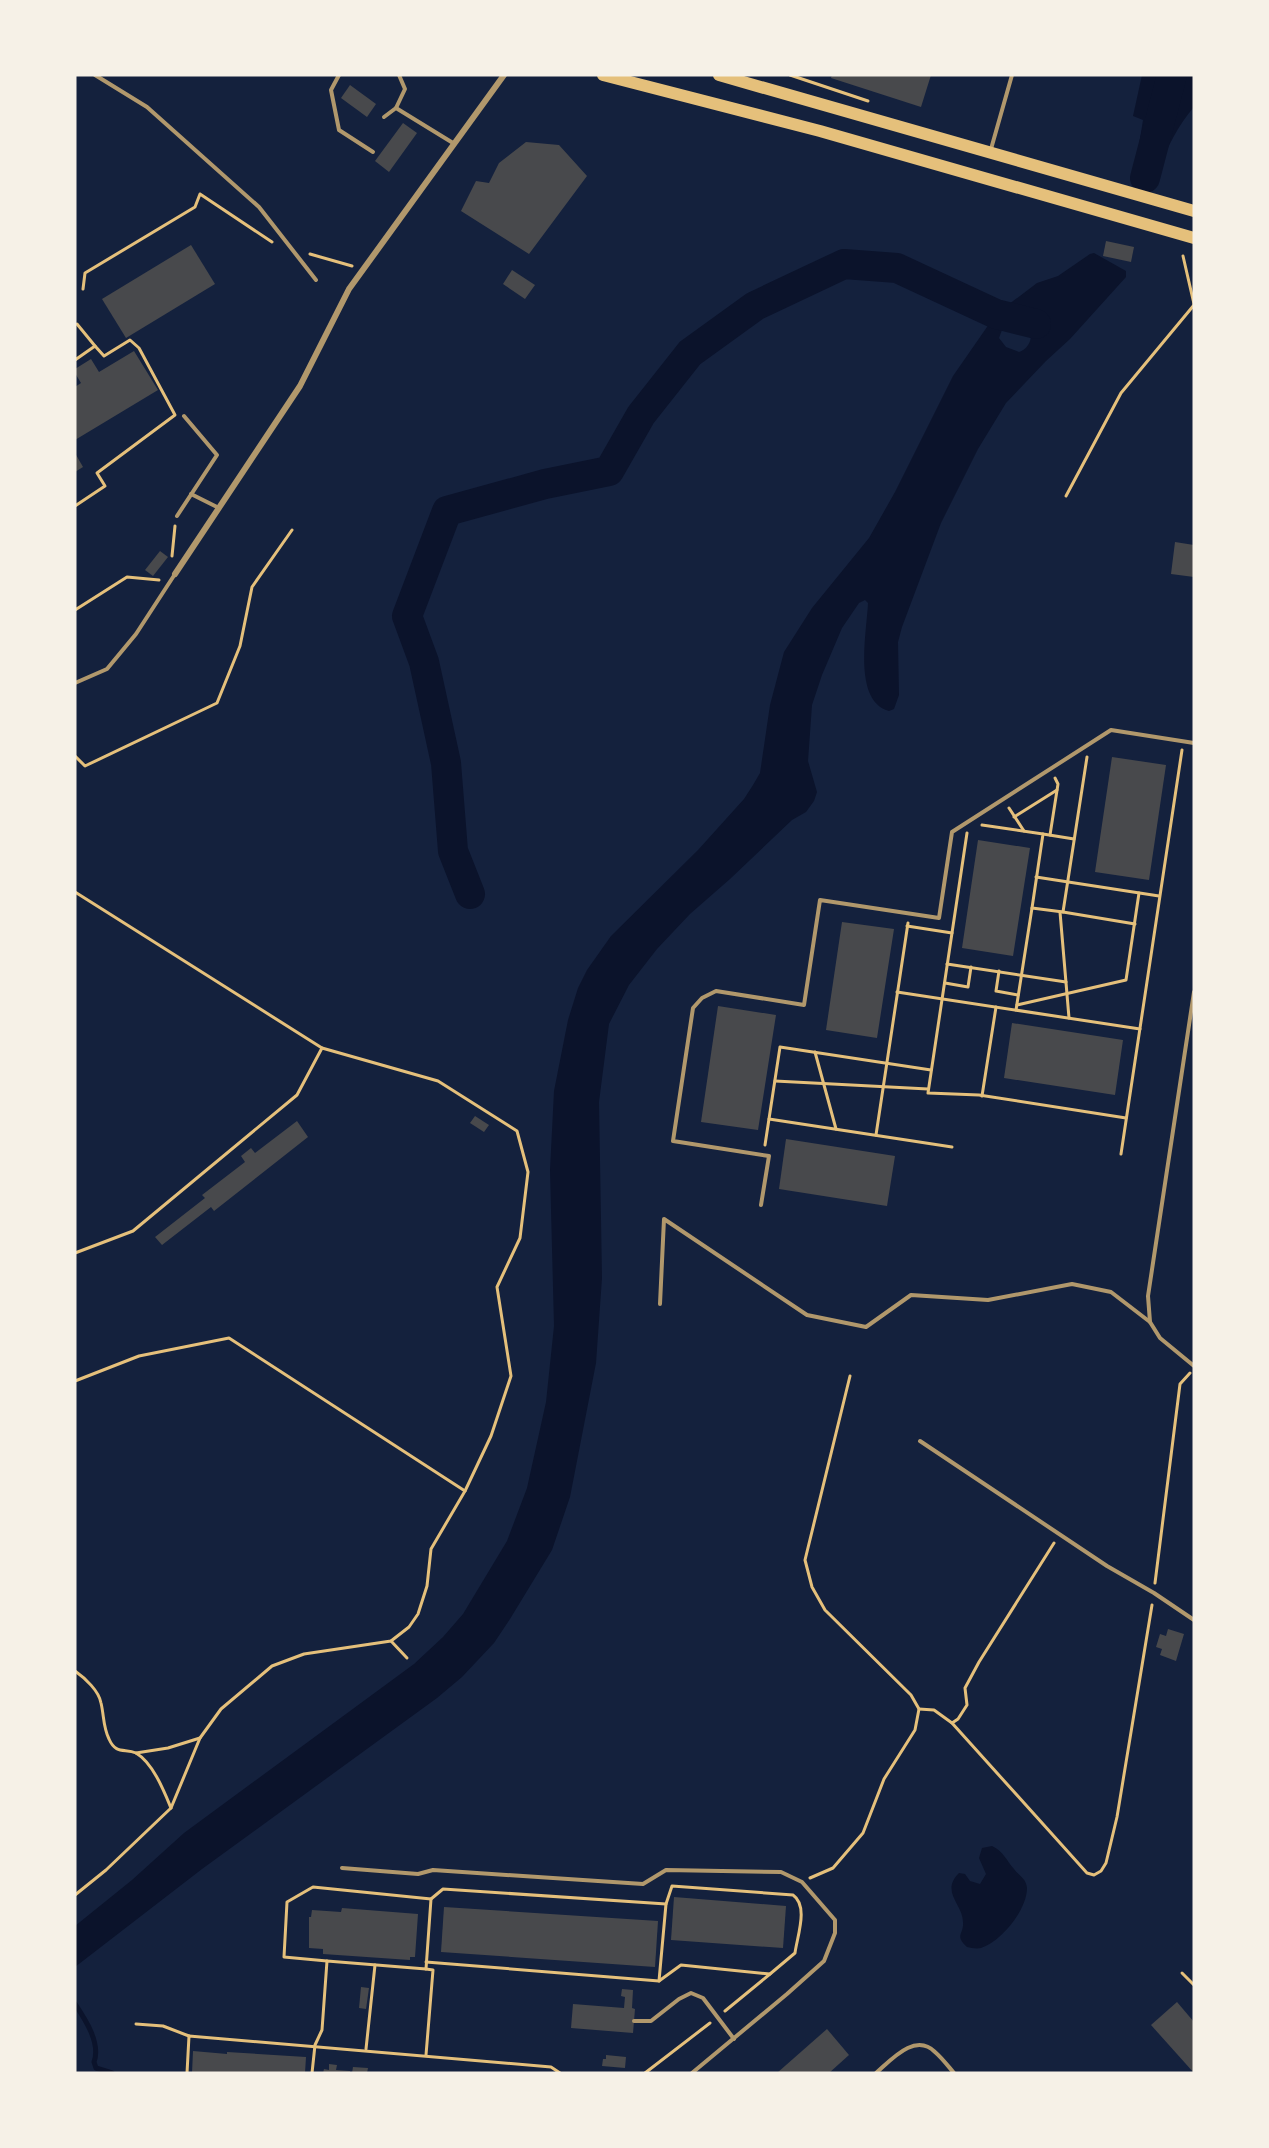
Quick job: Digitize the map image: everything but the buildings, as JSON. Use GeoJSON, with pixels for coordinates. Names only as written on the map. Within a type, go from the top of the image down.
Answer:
{"type":"FeatureCollection","features":[{"type":"Feature","properties":{"kind":"main road"},"geometry":{"type":"LineString","coordinates":[[603,75],[820,131],[1194,238]]}},
{"type":"Feature","properties":{"kind":"main road"},"geometry":{"type":"LineString","coordinates":[[719,75],[743,78],[990,154],[1194,211]]}},
{"type":"Feature","properties":{"kind":"street"},"geometry":{"type":"LineString","coordinates":[[175,574],[217,507],[300,386],[349,289],[504,75]]}},
{"type":"Feature","properties":{"kind":"lane"},"geometry":{"type":"LineString","coordinates":[[95,75],[147,107],[260,207],[316,280]]}},
{"type":"Feature","properties":{"kind":"lane"},"geometry":{"type":"LineString","coordinates":[[339,75],[331,90],[339,130],[373,152]]}},
{"type":"Feature","properties":{"kind":"lane"},"geometry":{"type":"LineString","coordinates":[[384,117],[396,108],[405,89],[399,75]]}},
{"type":"Feature","properties":{"kind":"lane"},"geometry":{"type":"LineString","coordinates":[[990,154],[1012,75]]}},
{"type":"Feature","properties":{"kind":"lane"},"geometry":{"type":"LineString","coordinates":[[396,108],[453,143]]}},
{"type":"Feature","properties":{"kind":"lane"},"geometry":{"type":"LineString","coordinates":[[177,516],[217,455],[184,416]]}},
{"type":"Feature","properties":{"kind":"lane"},"geometry":{"type":"LineString","coordinates":[[191,494],[217,507]]}},
{"type":"Feature","properties":{"kind":"lane"},"geometry":{"type":"LineString","coordinates":[[75,683],[107,669],[136,634],[175,574]]}},
{"type":"Feature","properties":{"kind":"lane"},"geometry":{"type":"LineString","coordinates":[[761,1205],[769,1156],[673,1142],[693,1008],[702,998],[716,991],[804,1005],[820,900],[939,918],[952,832],[1111,730],[1194,743]]}},
{"type":"Feature","properties":{"kind":"lane"},"geometry":{"type":"LineString","coordinates":[[1150,1322],[1148,1296],[1194,992]]}},
{"type":"Feature","properties":{"kind":"lane"},"geometry":{"type":"LineString","coordinates":[[660,1304],[664,1219],[807,1315],[866,1327],[910,1295],[988,1300],[1072,1284],[1111,1292],[1150,1322],[1160,1338],[1194,1366]]}},
{"type":"Feature","properties":{"kind":"lane"},"geometry":{"type":"LineString","coordinates":[[920,1441],[1107,1566],[1154,1593],[1194,1620]]}},
{"type":"Feature","properties":{"kind":"lane"},"geometry":{"type":"LineString","coordinates":[[342,1868],[418,1874],[433,1870],[643,1884],[666,1870],[781,1872],[802,1882],[835,1920],[835,1933],[824,1961],[692,2073]]}},
{"type":"Feature","properties":{"kind":"lane"},"geometry":{"type":"LineString","coordinates":[[634,2021],[651,2021],[679,1999],[692,1993],[703,1998],[734,2039]]}},
{"type":"Feature","properties":{"kind":"lane"},"geometry":{"type":"LineString","coordinates":[[876,2073],[903,2049],[921,2044],[934,2050],[954,2073]]}},
{"type":"Feature","properties":{"kind":"path"},"geometry":{"type":"LineString","coordinates":[[83,289],[85,273],[195,207],[200,194],[273,243],[351,267],[357,258]]}},
{"type":"Feature","properties":{"kind":"path"},"geometry":{"type":"LineString","coordinates":[[1066,496],[1121,393],[1194,305],[1183,256]]}},
{"type":"Feature","properties":{"kind":"path"},"geometry":{"type":"LineString","coordinates":[[75,506],[105,486],[97,473],[175,415],[140,348],[130,340],[104,356],[77,324]]}},
{"type":"Feature","properties":{"kind":"path"},"geometry":{"type":"LineString","coordinates":[[75,360],[95,346]]}},
{"type":"Feature","properties":{"kind":"path"},"geometry":{"type":"LineString","coordinates":[[75,610],[127,577],[170,582],[177,516]]}},
{"type":"Feature","properties":{"kind":"path"},"geometry":{"type":"LineString","coordinates":[[75,756],[85,766],[217,703],[240,646],[252,586],[292,530]]}},
{"type":"Feature","properties":{"kind":"path"},"geometry":{"type":"LineString","coordinates":[[1121,1154],[1184,741]]}},
{"type":"Feature","properties":{"kind":"path"},"geometry":{"type":"LineString","coordinates":[[1069,1018],[1062,912],[1089,744]]}},
{"type":"Feature","properties":{"kind":"path"},"geometry":{"type":"LineString","coordinates":[[1050,769],[1058,784],[1050,836]]}},
{"type":"Feature","properties":{"kind":"path"},"geometry":{"type":"LineString","coordinates":[[1014,817],[1057,790]]}},
{"type":"Feature","properties":{"kind":"path"},"geometry":{"type":"LineString","coordinates":[[1003,798],[1024,831]]}},
{"type":"Feature","properties":{"kind":"path"},"geometry":{"type":"LineString","coordinates":[[1074,839],[969,821],[928,1093],[982,1096],[1126,1118]]}},
{"type":"Feature","properties":{"kind":"path"},"geometry":{"type":"LineString","coordinates":[[1016,1010],[1043,834]]}},
{"type":"Feature","properties":{"kind":"path"},"geometry":{"type":"LineString","coordinates":[[1036,877],[1160,896]]}},
{"type":"Feature","properties":{"kind":"path"},"geometry":{"type":"LineString","coordinates":[[75,892],[322,1048],[438,1081],[517,1131],[528,1172],[520,1238],[497,1287],[511,1376],[491,1436],[465,1491],[432,1549],[427,1586],[418,1614],[409,1627],[391,1641],[304,1654],[272,1666],[221,1709],[200,1738],[171,1808],[106,1870],[75,1895]]}},
{"type":"Feature","properties":{"kind":"path"},"geometry":{"type":"LineString","coordinates":[[1017,1005],[1126,980],[1139,893]]}},
{"type":"Feature","properties":{"kind":"path"},"geometry":{"type":"LineString","coordinates":[[1032,908],[1135,924]]}},
{"type":"Feature","properties":{"kind":"path"},"geometry":{"type":"LineString","coordinates":[[876,1135],[909,913]]}},
{"type":"Feature","properties":{"kind":"path"},"geometry":{"type":"LineString","coordinates":[[907,926],[952,933]]}},
{"type":"Feature","properties":{"kind":"path"},"geometry":{"type":"LineString","coordinates":[[947,963],[1066,982]]}},
{"type":"Feature","properties":{"kind":"path"},"geometry":{"type":"LineString","coordinates":[[944,983],[968,987],[971,967]]}},
{"type":"Feature","properties":{"kind":"path"},"geometry":{"type":"LineString","coordinates":[[999,971],[996,991],[1018,994]]}},
{"type":"Feature","properties":{"kind":"path"},"geometry":{"type":"LineString","coordinates":[[897,992],[1140,1029]]}},
{"type":"Feature","properties":{"kind":"path"},"geometry":{"type":"LineString","coordinates":[[982,1096],[996,1007]]}},
{"type":"Feature","properties":{"kind":"path"},"geometry":{"type":"LineString","coordinates":[[764,1155],[780,1047],[931,1070]]}},
{"type":"Feature","properties":{"kind":"path"},"geometry":{"type":"LineString","coordinates":[[75,1253],[134,1231],[297,1095],[322,1048]]}},
{"type":"Feature","properties":{"kind":"path"},"geometry":{"type":"LineString","coordinates":[[815,1052],[836,1129]]}},
{"type":"Feature","properties":{"kind":"path"},"geometry":{"type":"LineString","coordinates":[[775,1081],[928,1089]]}},
{"type":"Feature","properties":{"kind":"path"},"geometry":{"type":"LineString","coordinates":[[769,1119],[952,1147]]}},
{"type":"Feature","properties":{"kind":"path"},"geometry":{"type":"LineString","coordinates":[[75,1381],[139,1356],[229,1338],[465,1491]]}},
{"type":"Feature","properties":{"kind":"path"},"geometry":{"type":"LineString","coordinates":[[920,1709],[934,1710],[952,1723],[1087,1873],[1094,1875],[1101,1871],[1106,1863],[1117,1817],[1154,1593],[1180,1384],[1186,1375],[1194,1371]]}},
{"type":"Feature","properties":{"kind":"path"},"geometry":{"type":"LineString","coordinates":[[802,1882],[833,1868],[863,1833],[884,1779],[915,1730],[920,1709],[911,1695],[825,1610],[812,1587],[805,1560],[850,1376]]}},
{"type":"Feature","properties":{"kind":"path"},"geometry":{"type":"LineString","coordinates":[[952,1723],[958,1719],[967,1705],[965,1688],[979,1662],[1060,1535]]}},
{"type":"Feature","properties":{"kind":"path"},"geometry":{"type":"LineString","coordinates":[[391,1641],[407,1658]]}},
{"type":"Feature","properties":{"kind":"path"},"geometry":{"type":"LineString","coordinates":[[75,1671],[85,1678],[101,1700],[103,1722],[109,1741],[119,1751],[136,1753],[168,1748],[200,1738]]}},
{"type":"Feature","properties":{"kind":"path"},"geometry":{"type":"LineString","coordinates":[[136,1753],[156,1774],[171,1808]]}},
{"type":"Feature","properties":{"kind":"path"},"geometry":{"type":"LineString","coordinates":[[426,1962],[659,1981],[681,1965],[770,1974],[795,1953],[802,1907],[799,1899],[793,1895],[672,1886],[666,1904],[659,1981]]}},
{"type":"Feature","properties":{"kind":"path"},"geometry":{"type":"LineString","coordinates":[[426,2055],[433,1970],[284,1957],[287,1902],[313,1887],[431,1899],[443,1889],[666,1904]]}},
{"type":"Feature","properties":{"kind":"path"},"geometry":{"type":"LineString","coordinates":[[426,1969],[431,1899]]}},
{"type":"Feature","properties":{"kind":"path"},"geometry":{"type":"LineString","coordinates":[[312,2073],[315,2045],[322,2030],[327,1961]]}},
{"type":"Feature","properties":{"kind":"path"},"geometry":{"type":"LineString","coordinates":[[366,2049],[375,1965]]}},
{"type":"Feature","properties":{"kind":"path"},"geometry":{"type":"LineString","coordinates":[[1182,1973],[1194,1985]]}},
{"type":"Feature","properties":{"kind":"path"},"geometry":{"type":"LineString","coordinates":[[136,2024],[163,2026],[189,2036],[366,2049],[551,2067],[560,2073]]}},
{"type":"Feature","properties":{"kind":"path"},"geometry":{"type":"LineString","coordinates":[[187,2073],[189,2036]]}},
{"type":"Feature","properties":{"kind":"water"},"geometry":{"type":"Polygon","coordinates":[[[1142,75],[1194,75],[1194,107],[1178,129],[1158,169],[1146,174],[1136,164],[1143,120],[1133,116],[1142,75]]]}},
{"type":"Feature","properties":{"kind":"water"},"geometry":{"type":"Polygon","coordinates":[[[1094,253],[1126,271],[1126,277],[1070,339],[1006,403],[978,449],[941,523],[902,627],[898,642],[899,695],[894,709],[889,711],[877,705],[870,694],[866,680],[864,647],[868,603],[865,600],[859,603],[842,628],[812,705],[808,761],[817,792],[814,801],[806,812],[792,820],[690,914],[657,949],[629,985],[609,1024],[599,1102],[602,1278],[596,1363],[570,1497],[552,1550],[494,1643],[462,1677],[437,1698],[202,1869],[75,1967],[75,1926],[132,1880],[184,1833],[414,1664],[443,1637],[463,1614],[507,1541],[527,1488],[546,1402],[554,1326],[550,1170],[554,1091],[568,1020],[578,988],[587,970],[611,936],[698,850],[744,799],[753,785],[760,773],[770,705],[784,652],[812,608],[869,538],[895,492],[953,376],[996,314],[1037,283],[1058,276],[1094,253]],[[1018,325],[1002,330],[999,338],[1006,347],[1019,352],[1030,342],[1029,327],[1018,325]]]}},
{"type":"Feature","properties":{"kind":"water"},"geometry":{"type":"Polygon","coordinates":[[[992,1846],[1024,1879],[1027,1888],[1026,1897],[1018,1915],[997,1939],[981,1948],[967,1947],[960,1937],[963,1926],[962,1916],[952,1892],[952,1886],[959,1873],[965,1874],[970,1881],[980,1884],[986,1874],[979,1858],[982,1848],[992,1846]]]}},
{"type":"Feature","properties":{"kind":"waterway"},"geometry":{"type":"LineString","coordinates":[[1145,178],[1172,75]]}},
{"type":"Feature","properties":{"kind":"waterway"},"geometry":{"type":"LineString","coordinates":[[470,894],[453,851],[446,763],[424,662],[407,616],[447,511],[545,484],[609,471],[641,415],[690,353],[755,306],[844,264],[897,268],[996,314],[1036,324]]}},
{"type":"Feature","properties":{"kind":"waterway"},"geometry":{"type":"LineString","coordinates":[[75,2004],[94,2039],[96,2068],[112,2073]]}}]}
